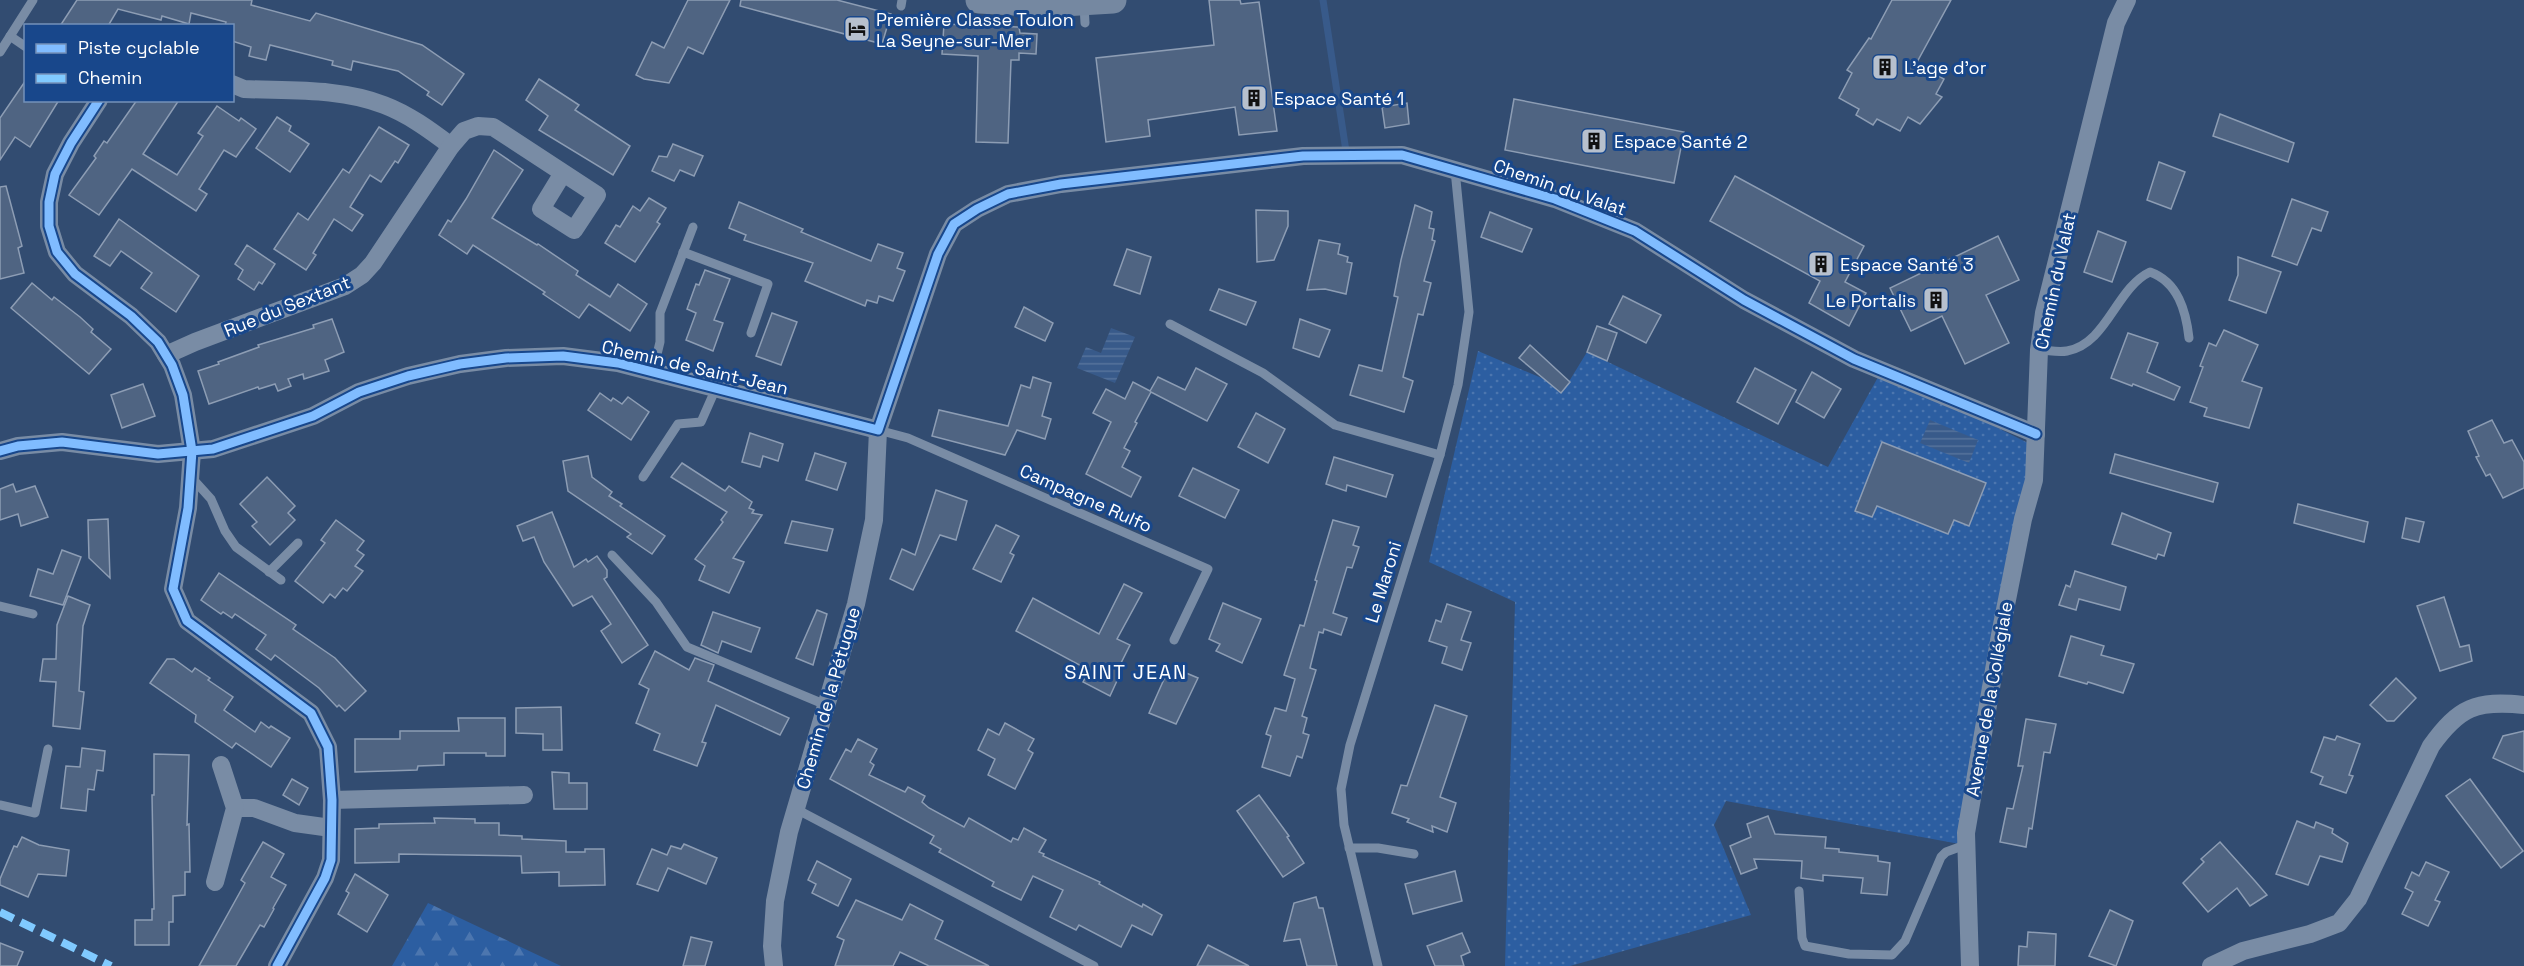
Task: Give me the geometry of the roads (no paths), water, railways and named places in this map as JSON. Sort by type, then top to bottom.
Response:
[{"type":"street","points":[[979,0],[1046,8],[1098,5]]},
{"type":"street","name":"Chemin du Valat","points":[[878,430],[938,254],[954,224],[1008,194],[1061,184],[1303,156],[1402,155],[1555,199],[1635,231],[1744,300],[1854,359],[2037,434],[2039,350],[2044,313],[2116,23],[2127,0]]},
{"type":"street","points":[[234,85],[244,89],[337,94],[382,104],[411,118],[451,146]]},
{"type":"street","points":[[98,102],[71,143],[55,174],[49,202],[49,226],[57,252],[75,274],[131,316],[159,342],[183,395],[192,451],[188,508],[173,589],[187,621],[311,713],[328,747],[332,800],[331,860],[326,879],[277,966]]},
{"type":"street","name":"Rue du Sextant","points":[[166,355],[345,286],[362,275],[373,263],[451,146],[464,131],[478,126],[493,127],[563,173]]},
{"type":"street","name":"Chemin de Saint-Jean","points":[[0,451],[18,446],[62,442],[158,454],[213,449],[313,416],[359,392],[408,376],[460,364],[506,358],[563,356],[618,363],[653,371],[878,430]]},
{"type":"street","name":"Chemin de la Pétugue","points":[[774,966],[772,946],[775,901],[795,809],[856,604],[874,520],[878,430]]},
{"type":"street","name":"Avenue de la Collégiale","points":[[1970,966],[1965,845],[1975,771],[2000,635],[2023,519],[2034,480],[2037,434]]},
{"type":"street","points":[[2211,966],[2243,951],[2310,934],[2338,923],[2358,899],[2431,746],[2446,725],[2468,708],[2483,704],[2524,705]]},
{"type":"street","points":[[214,882],[235,808],[221,765]]},
{"type":"street","points":[[332,800],[524,795]]},
{"type":"street","points":[[235,808],[254,808],[295,824],[331,828]]},
{"type":"lane","points":[[0,52],[33,0]]},
{"type":"lane","points":[[10,36],[24,45]]},
{"type":"lane","name":"Le Maroni","points":[[1378,966],[1344,825],[1341,789],[1350,745],[1440,455],[1458,385],[1468,312],[1455,170]]},
{"type":"lane","points":[[653,371],[660,342],[660,313],[693,227]]},
{"type":"lane","points":[[683,252],[768,284],[751,333]]},
{"type":"lane","points":[[2039,350],[2065,352],[2081,347],[2098,331],[2139,277],[2150,272],[2160,275],[2186,311],[2189,338]]},
{"type":"lane","points":[[1170,324],[1263,373],[1335,425],[1440,455]]},
{"type":"lane","points":[[643,477],[678,424],[700,422],[716,387]]},
{"type":"lane","name":"Campagne Rulfo","points":[[878,430],[908,438],[1208,569],[1174,640]]},
{"type":"lane","points":[[190,476],[211,499],[225,531],[236,547],[281,580]]},
{"type":"lane","points":[[269,572],[298,543]]},
{"type":"lane","points":[[612,555],[656,602],[687,647],[826,705]]},
{"type":"lane","points":[[0,606],[33,614]]},
{"type":"lane","points":[[0,805],[35,813],[48,749]]},
{"type":"lane","points":[[795,809],[1094,966]]},
{"type":"lane","points":[[1799,891],[1802,939],[1805,946],[1849,954],[1892,955],[1905,941],[1935,866],[1946,852],[1965,845]]},
{"type":"lane","points":[[1350,848],[1378,848],[1414,854]]},
{"type":"waterway","points":[[1323,0],[1346,151]]},
{"type":"place","name":"Première Classe Toulon La Seyne-sur-Mer","points":[[857,29]]},
{"type":"place","name":"L'age d'or","points":[[1885,67]]},
{"type":"place","name":"Espace Santé 1","points":[[1254,98]]},
{"type":"place","name":"Espace Santé 2","points":[[1594,141]]},
{"type":"place","name":"Espace Santé 3","points":[[1821,264]]},
{"type":"place","name":"Le Portalis","points":[[1936,300]]},
{"type":"district","name":"SAINT JEAN","points":[[1126,672]]}]
